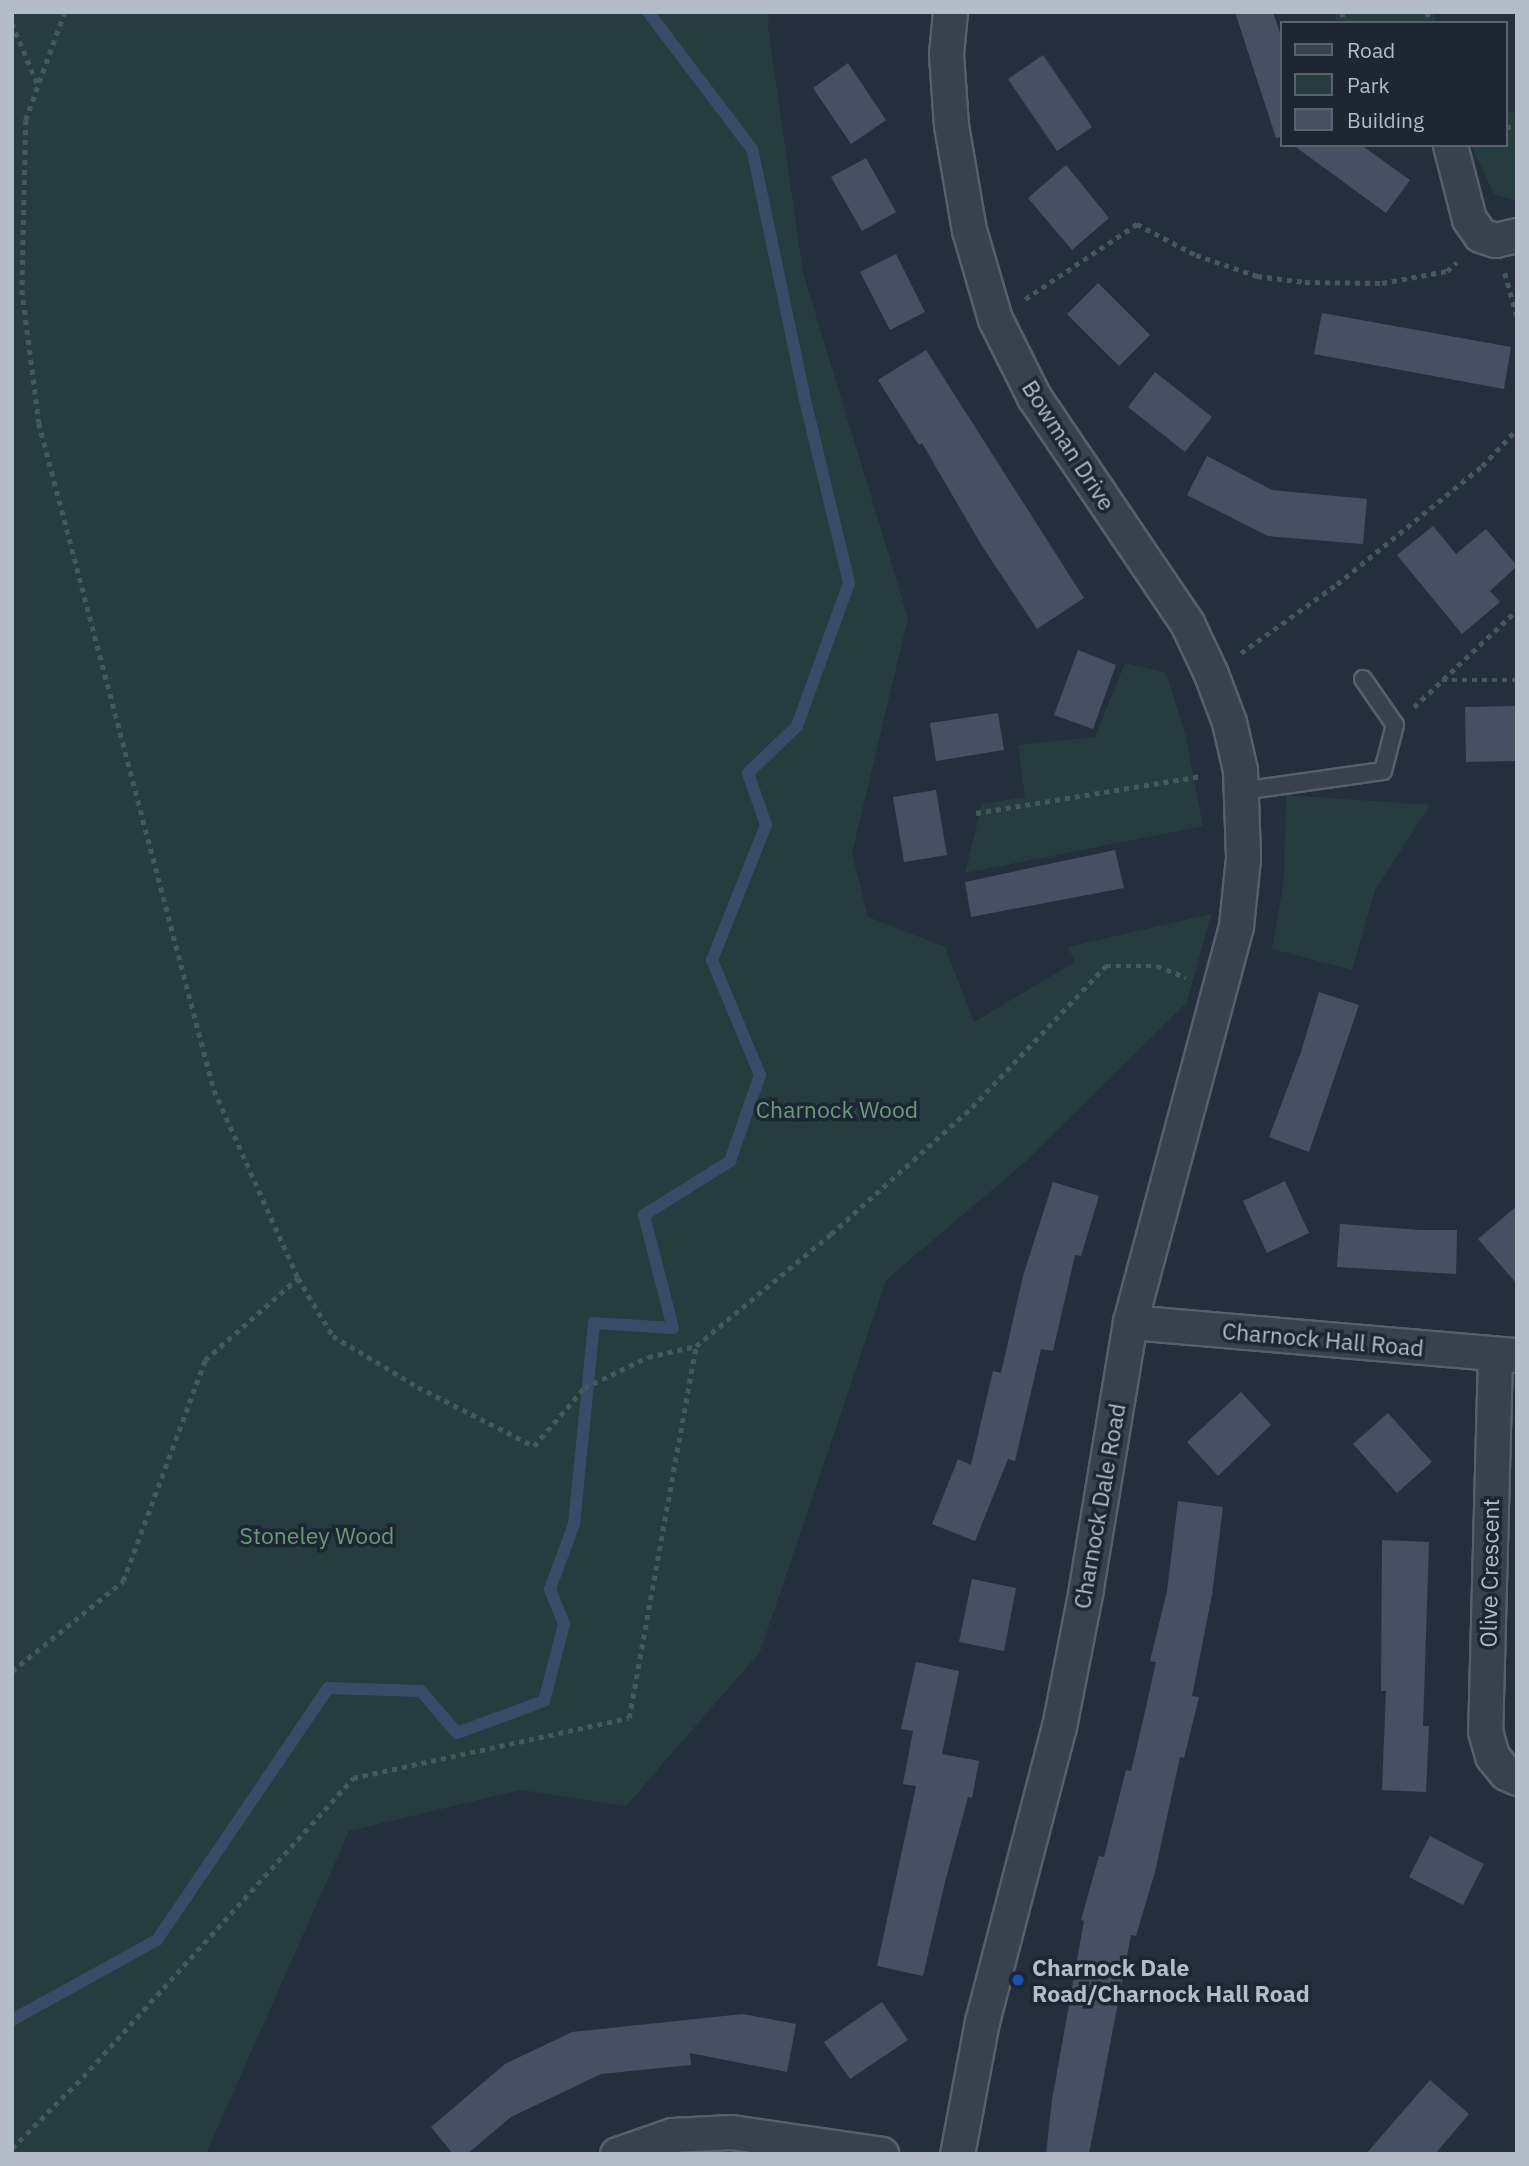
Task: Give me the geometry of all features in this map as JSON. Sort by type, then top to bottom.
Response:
[{"type":"street","name":"Bowman Drive","points":[[950,12],[946,54],[951,125],[969,230],[995,319],[1034,397],[1187,622],[1212,674],[1229,722],[1241,781],[1243,858]]},
{"type":"street","points":[[1451,147],[1469,219],[1480,235],[1495,240],[1517,235]]},
{"type":"street","name":"Charnock Dale Road","points":[[957,2154],[982,2021],[1059,1726],[1086,1589],[1130,1322],[1236,926],[1243,858]]},
{"type":"street","name":"Charnock Hall Road","points":[[1130,1322],[1506,1355]]},
{"type":"street","name":"Olive Crescent","points":[[1506,1355],[1485,1731],[1492,1756],[1506,1773],[1517,1778]]},
{"type":"street","points":[[617,2154],[672,2135],[731,2133],[881,2154]]},
{"type":"lane","points":[[1241,781],[1382,771],[1395,724],[1363,679]]},
{"type":"path","points":[[65,12],[26,120],[22,290],[39,423],[214,1090],[298,1278],[333,1336],[418,1387],[534,1446],[584,1388],[648,1357],[696,1346],[831,1234],[972,1107],[1106,966],[1157,966],[1219,990]]},
{"type":"path","points":[[12,23],[38,85]]},
{"type":"path","points":[[995,319],[1137,224],[1196,255],[1257,276],[1305,282],[1382,283],[1447,271],[1465,256],[1480,235]]},
{"type":"path","points":[[12,289],[22,290]]},
{"type":"path","points":[[1212,674],[1337,584],[1482,466],[1517,429]]},
{"type":"path","points":[[1395,724],[1517,610]]},
{"type":"path","points":[[1442,680],[1517,680]]},
{"type":"path","points":[[976,813],[1241,781]]},
{"type":"path","points":[[12,1671],[123,1581],[205,1360],[298,1278]]},
{"type":"path","points":[[12,2148],[83,2077],[353,1778],[629,1718],[696,1346]]},
{"type":"green space","points":[[12,12],[769,12],[768,27],[803,273],[908,618],[852,853],[868,917],[945,947],[974,1022],[1075,962],[1068,947],[1211,914],[1187,1002],[1024,1163],[886,1280],[760,1652],[626,1806],[521,1790],[349,1831],[206,2154],[12,2154]]},
{"type":"green space","points":[[1334,12],[1433,12],[1436,21],[1336,21]]},
{"type":"green space","points":[[1508,111],[1517,114],[1517,201],[1494,194],[1472,147],[1508,147]]},
{"type":"green space","points":[[1125,663],[1166,673],[1185,733],[1203,826],[965,873],[982,804],[1025,797],[1018,745],[1095,737]]},
{"type":"green space","points":[[1286,795],[1430,805],[1375,890],[1352,970],[1272,949],[1284,879]]},
{"type":"building","points":[[1235,12],[1273,12],[1280,33],[1280,137],[1276,138]]},
{"type":"building","points":[[1043,55],[1092,127],[1057,151],[1008,79]]},
{"type":"building","points":[[848,63],[886,120],[851,144],[813,88]]},
{"type":"building","points":[[1296,147],[1364,147],[1410,180],[1386,213]]},
{"type":"building","points":[[866,158],[896,212],[862,231],[831,177]]},
{"type":"building","points":[[1066,165],[1109,218],[1072,250],[1028,198]]},
{"type":"building","points":[[896,254],[925,312],[890,330],[860,272]]},
{"type":"building","points":[[1098,283],[1150,335],[1119,366],[1067,314]]},
{"type":"building","points":[[1322,313],[1511,347],[1504,389],[1314,354]]},
{"type":"building","points":[[926,350],[1084,598],[1037,629],[982,546],[922,443],[919,445],[878,380]]},
{"type":"building","points":[[1155,372],[1212,417],[1185,452],[1128,407]]},
{"type":"building","points":[[1207,456],[1272,490],[1367,499],[1363,544],[1268,536],[1187,495]]},
{"type":"building","points":[[1433,526],[1456,554],[1486,529],[1517,566],[1490,591],[1500,602],[1462,634],[1397,555]]},
{"type":"building","points":[[1078,650],[1116,665],[1093,729],[1054,715]]},
{"type":"building","points":[[1517,706],[1517,761],[1466,762],[1465,707]]},
{"type":"building","points":[[998,713],[1004,750],[936,761],[930,723]]},
{"type":"building","points":[[936,790],[947,855],[904,862],[893,797]]},
{"type":"building","points":[[1115,850],[1124,888],[971,917],[965,882]]},
{"type":"building","points":[[1319,992],[1359,1005],[1309,1152],[1269,1137],[1301,1052]]},
{"type":"building","points":[[1285,1181],[1309,1233],[1267,1253],[1243,1201]]},
{"type":"building","points":[[1053,1182],[1099,1196],[1081,1256],[1075,1255],[1053,1351],[1041,1349],[1015,1461],[1008,1459],[975,1541],[932,1524],[958,1459],[971,1465],[993,1371],[1001,1373],[1023,1276]]},
{"type":"building","points":[[1517,1206],[1517,1284],[1478,1239]]},
{"type":"building","points":[[1340,1224],[1457,1230],[1456,1274],[1337,1267]]},
{"type":"building","points":[[1241,1392],[1271,1425],[1218,1476],[1187,1442]]},
{"type":"building","points":[[1388,1413],[1432,1462],[1397,1493],[1353,1444]]},
{"type":"building","points":[[1178,1501],[1223,1507],[1212,1595],[1192,1696],[1199,1697],[1184,1758],[1180,1757],[1155,1872],[1136,1936],[1131,1935],[1089,2154],[1046,2154],[1052,2100],[1084,1921],[1081,1920],[1099,1856],[1104,1857],[1126,1770],[1131,1771],[1144,1716],[1156,1662],[1150,1661],[1167,1591]]},
{"type":"building","points":[[1382,1540],[1429,1542],[1423,1726],[1429,1726],[1426,1792],[1382,1790],[1386,1691],[1381,1691]]},
{"type":"building","points":[[972,1579],[1016,1588],[1004,1651],[959,1642]]},
{"type":"building","points":[[916,1662],[959,1671],[942,1754],[979,1761],[972,1798],[968,1797],[923,1976],[877,1966],[916,1786],[903,1784],[913,1731],[901,1729]]},
{"type":"building","points":[[1430,1836],[1484,1864],[1463,1905],[1409,1877]]},
{"type":"building","points":[[882,2002],[908,2040],[850,2079],[824,2042]]},
{"type":"building","points":[[743,2014],[796,2024],[787,2072],[690,2053],[691,2065],[601,2074],[511,2117],[467,2154],[453,2154],[431,2127],[505,2064],[572,2032]]},
{"type":"building","points":[[1430,2080],[1469,2114],[1435,2154],[1366,2154]]},
{"type":"waterway","points":[[12,2020],[157,1940],[328,1688],[421,1691],[457,1733],[544,1701],[564,1624],[550,1589],[574,1524],[594,1323],[673,1328],[644,1215],[730,1161],[760,1075],[712,960],[766,825],[748,773],[797,726],[849,583],[804,395],[752,149],[648,12]]},
{"type":"place","name":"Charnock Dale Road/Charnock Hall Road","points":[[1018,1980]]},
{"type":"park label","name":"Charnock Wood","points":[[837,1109]]},
{"type":"park label","name":"Stoneley Wood","points":[[317,1535]]}]
